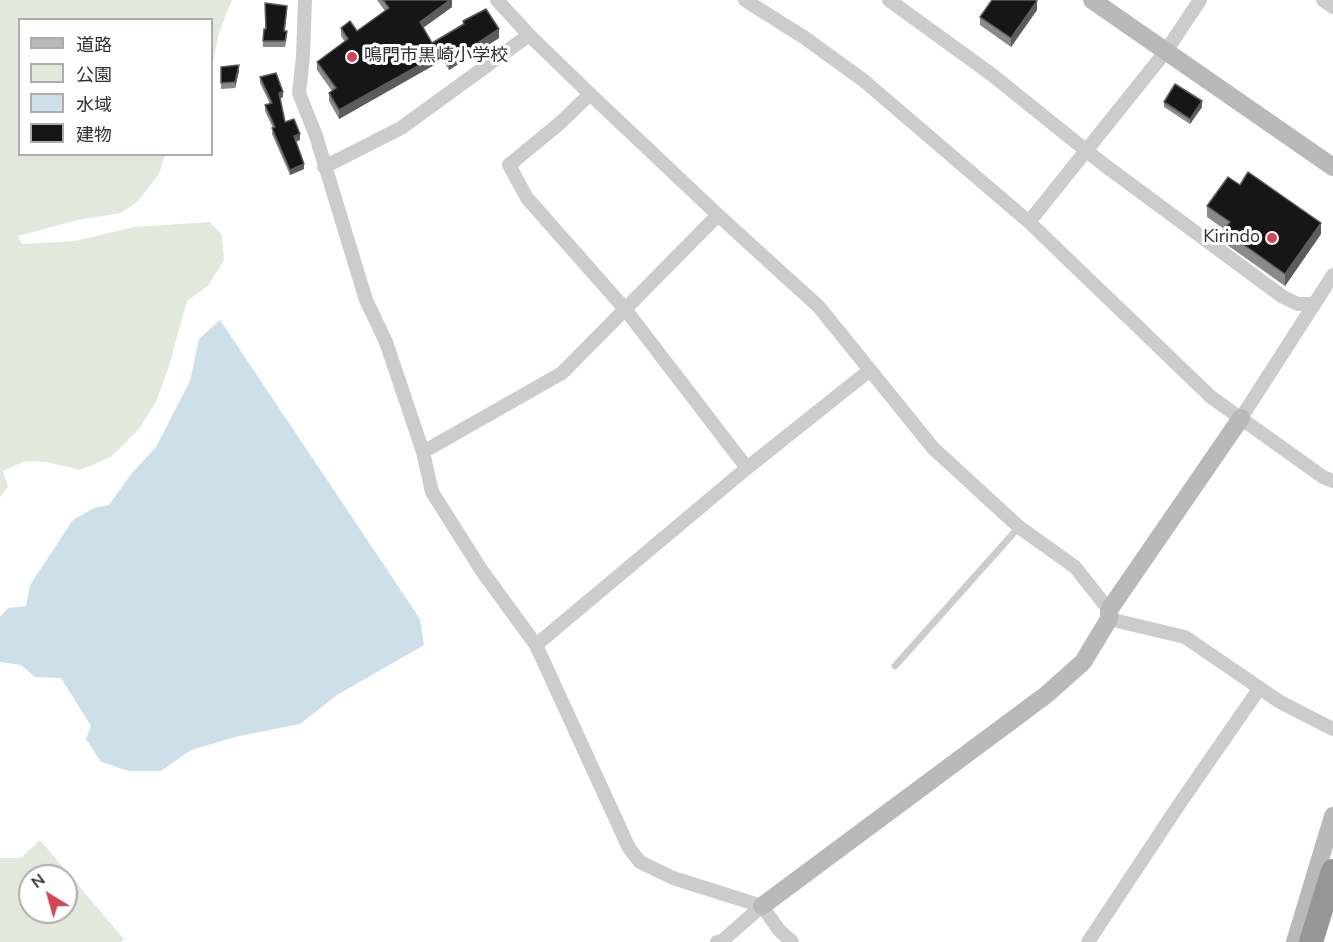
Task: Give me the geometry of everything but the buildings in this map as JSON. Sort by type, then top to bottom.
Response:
[{"type":"highway","points":[[1311,942],[1333,871]]},
{"type":"street","points":[[305,0],[299,93],[316,136],[366,300],[386,342],[423,452],[432,492],[482,571],[536,645],[629,848],[640,862],[673,878],[762,906],[779,930],[792,942]]},
{"type":"street","points":[[497,0],[529,35],[590,94],[819,307],[933,448],[1018,527],[1075,567],[1109,614],[1185,637],[1280,702],[1333,729]]},
{"type":"street","points":[[745,0],[778,20],[856,75],[1029,222],[1211,397],[1323,477],[1333,481]]},
{"type":"street","points":[[889,0],[991,74],[1103,164],[1282,297],[1298,304],[1313,304]]},
{"type":"street","points":[[1092,0],[1333,167]]},
{"type":"street","points":[[1029,222],[1166,51],[1200,0]]},
{"type":"street","points":[[1323,0],[1333,7]]},
{"type":"street","points":[[324,167],[400,128],[529,35]]},
{"type":"street","points":[[590,94],[560,123],[509,165],[527,198],[625,309],[747,468]]},
{"type":"street","points":[[423,452],[562,373],[718,215]]},
{"type":"street","points":[[720,942],[762,906],[1046,695],[1083,662],[1109,614],[1241,418],[1333,275]]},
{"type":"street","points":[[536,645],[747,468],[870,370]]},
{"type":"street","points":[[1088,942],[1259,688]]},
{"type":"street","points":[[1295,942],[1333,816]]},
{"type":"lane","points":[[895,666],[1018,527]]},
{"type":"green space","points":[[0,0],[232,0],[219,33],[213,61],[213,18],[18,18],[18,156],[165,156],[159,174],[138,201],[121,213],[78,220],[18,236],[22,244],[75,241],[134,227],[210,222],[222,235],[224,260],[208,286],[187,301],[169,366],[156,402],[138,430],[111,457],[80,470],[47,462],[25,461],[3,471],[8,487],[0,497]]},
{"type":"green space","points":[[40,840],[60,864],[18,864],[18,924],[78,924],[78,885],[124,939],[121,942],[0,942],[0,858],[21,858]]},
{"type":"water","points":[[220,320],[420,619],[424,645],[337,695],[300,724],[239,736],[191,750],[161,771],[129,771],[101,762],[86,739],[91,726],[61,678],[35,677],[21,665],[0,662],[0,617],[8,608],[26,606],[30,585],[73,520],[94,508],[109,505],[132,473],[156,447],[190,381],[199,339]]},
{"type":"place","name":"鳴門市黒崎小学校","points":[[352,57]]},
{"type":"place","name":"Kirindo","points":[[1272,238]]}]
